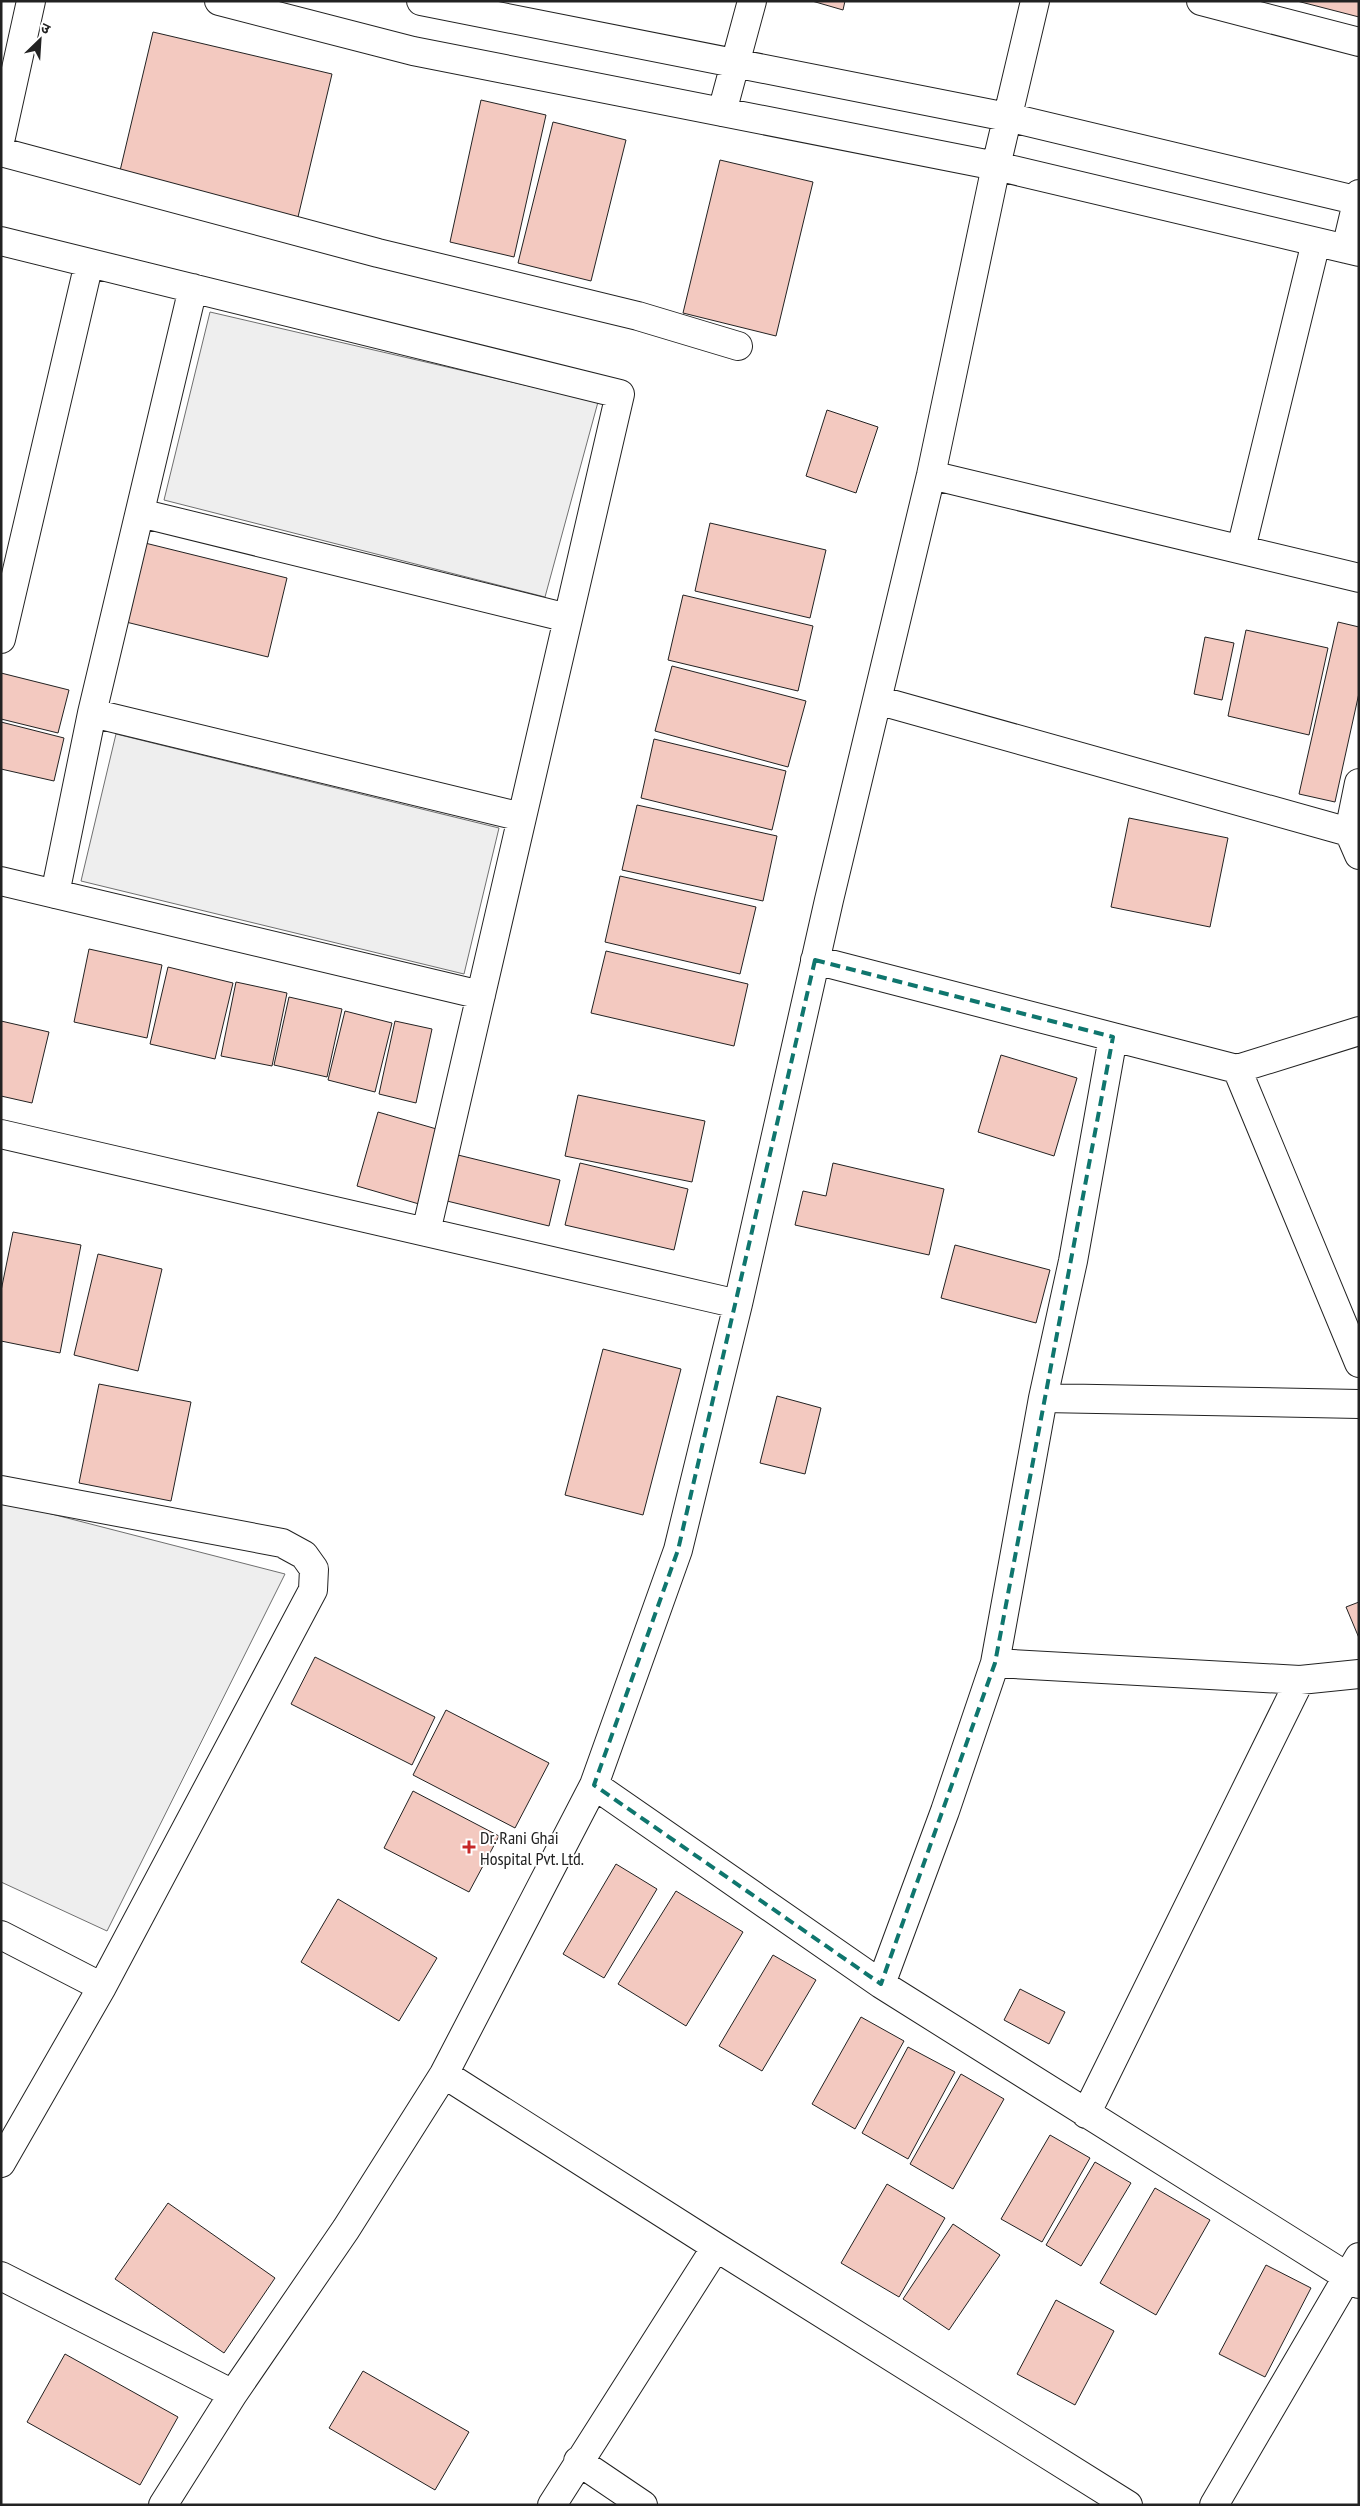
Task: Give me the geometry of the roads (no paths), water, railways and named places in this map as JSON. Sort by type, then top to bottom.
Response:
[{"type":"street","points":[[1,137],[32,1]]},
{"type":"street","points":[[220,1],[413,50],[996,166],[1352,250],[1358,199],[1007,117],[735,65],[420,1]]},
{"type":"street","points":[[722,112],[752,1]]},
{"type":"street","points":[[163,2505],[233,2394],[346,2229],[444,2074],[594,1785],[678,1550],[738,1304],[815,960],[931,475],[996,166],[1035,1]]},
{"type":"street","points":[[1201,1],[1359,42]]},
{"type":"street","points":[[1,152],[378,253],[638,316],[738,346]]},
{"type":"street","points":[[1,241],[620,394],[426,1232]]},
{"type":"street","points":[[1241,549],[1316,242]]},
{"type":"street","points":[[1,639],[89,263]]},
{"type":"street","points":[[55,894],[92,713],[193,288]]},
{"type":"street","points":[[931,475],[1359,578]]},
{"type":"street","points":[[140,513],[568,618]]},
{"type":"street","points":[[877,700],[1354,844],[1359,783]]},
{"type":"street","points":[[92,713],[522,817]]},
{"type":"street","points":[[1,881],[481,995]]},
{"type":"street","points":[[815,960],[1237,1069],[1359,1031]]},
{"type":"street","points":[[881,1984],[946,1812],[995,1663],[1042,1398],[1073,1261],[1113,1037]]},
{"type":"street","points":[[1237,1069],[1359,1363]]},
{"type":"street","points":[[1,1134],[738,1304]]},
{"type":"street","points":[[1042,1398],[1359,1404]]},
{"type":"street","points":[[1,1490],[282,1543],[304,1555],[314,1569],[313,1590],[102,1987],[1,2163]]},
{"type":"street","points":[[995,1663],[1300,1680],[1359,1674]]},
{"type":"street","points":[[1086,2114],[1300,1680]]},
{"type":"street","points":[[594,1785],[881,1984],[1086,2114],[1355,2273],[1214,2505]]},
{"type":"street","points":[[1,1935],[102,1987]]},
{"type":"street","points":[[444,2074],[1128,2505]]},
{"type":"street","points":[[552,2505],[578,2461],[716,2247]]},
{"type":"street","points":[[1,2276],[233,2394]]},
{"type":"street","points":[[578,2461],[643,2505]]},
{"type":"place","name":"Dr. Rani Ghai Hospital Pvt. Ltd.","points":[[469,1847]]}]
